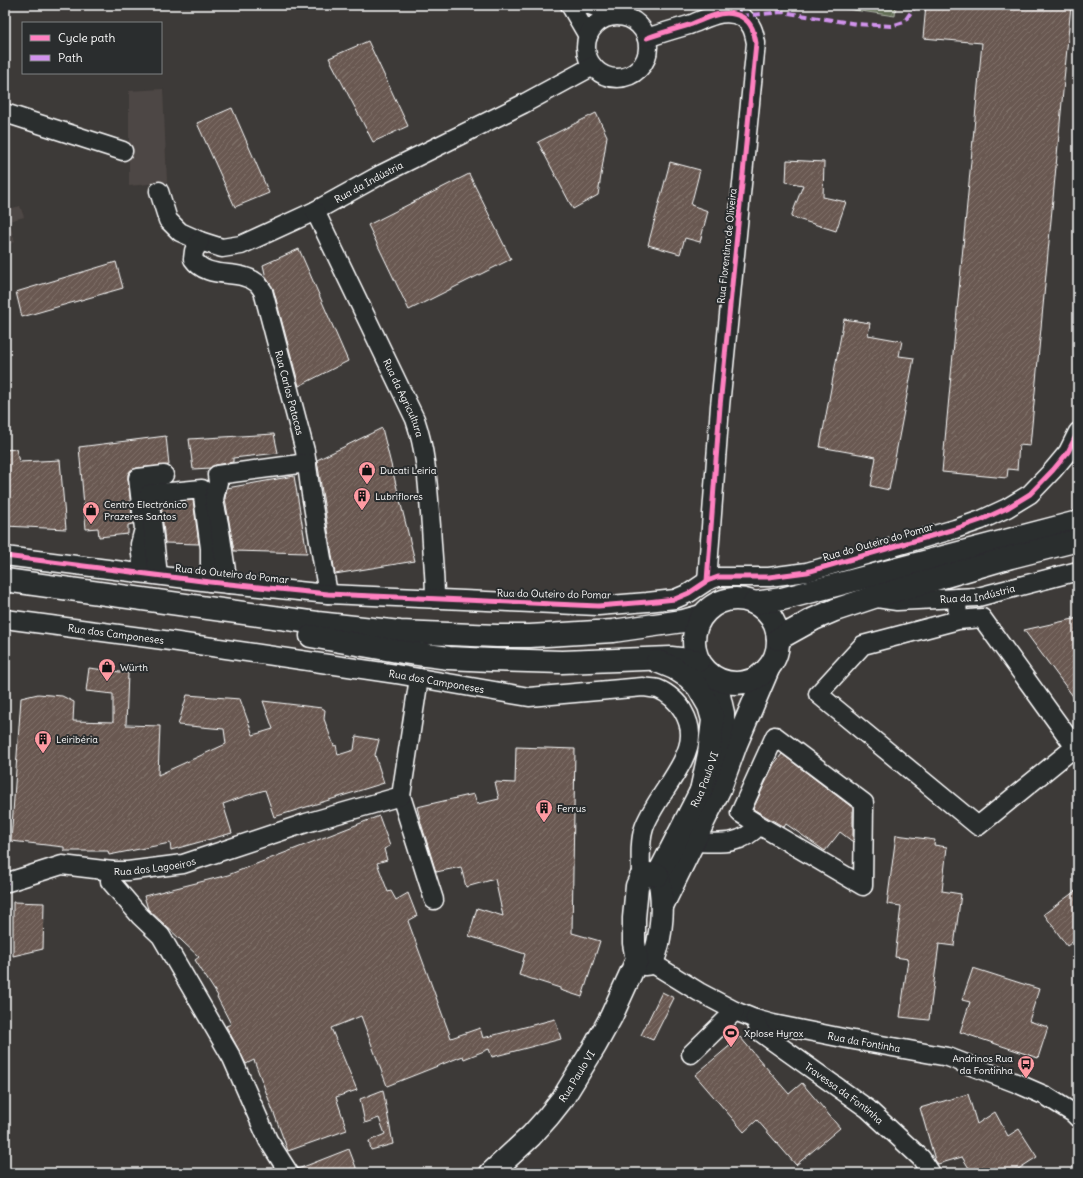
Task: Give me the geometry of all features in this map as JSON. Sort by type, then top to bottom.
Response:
[{"type":"main road","points":[[1018,537],[1045,525],[1078,514]]},
{"type":"main road","points":[[754,603],[782,599],[1078,522]]},
{"type":"main road","points":[[778,639],[814,619],[835,610],[874,597],[1011,557],[1078,540]]},
{"type":"main road","points":[[5,580],[317,623],[400,632],[530,636],[613,631],[683,621],[701,616]]},
{"type":"main road","points":[[5,592],[319,637],[403,652],[449,658],[562,662],[671,658],[698,661]]},
{"type":"main road","points":[[662,907],[720,788],[736,744],[768,669],[778,650],[776,628],[771,618],[764,609],[754,603],[743,599],[731,599],[720,602],[709,608],[701,616],[695,627],[693,638],[694,650],[698,661],[708,674],[729,683],[743,683],[757,678],[768,669]]},
{"type":"main road","points":[[649,658],[674,668],[688,677],[698,687],[709,706],[713,720],[701,791]]},
{"type":"main road","name":"Rua Paulo VI","points":[[644,962],[634,943],[634,918],[638,886],[650,876],[701,791],[723,725],[723,713],[715,678]]},
{"type":"main road","name":"Rua Paulo VI","points":[[491,1173],[548,1118],[563,1098],[595,1046],[610,1016],[644,962],[656,954],[662,907],[660,883],[650,876]]},
{"type":"street","points":[[570,5],[588,36]]},
{"type":"street","points":[[589,5],[625,17],[635,21],[642,28],[647,38],[647,56],[643,65],[632,74],[618,78],[608,76],[593,66],[588,56],[586,46],[588,36],[596,25],[607,17],[625,17]]},
{"type":"street","name":"Rua Florentino de Oliveira","points":[[647,38],[691,24],[713,15],[732,13],[749,22],[754,32],[756,43],[720,406],[707,581]]},
{"type":"street","name":"Rua da Indústria","points":[[159,191],[168,220],[180,232],[200,241],[222,248],[241,245],[315,211],[382,174],[523,104],[593,66]]},
{"type":"street","points":[[5,114],[123,151]]},
{"type":"street","name":"Rua da Agricultura","points":[[315,211],[415,419],[420,434],[428,478],[435,599]]},
{"type":"street","name":"Rua Carlos Patacas","points":[[200,241],[194,251],[193,259],[197,266],[223,274],[246,277],[258,283],[263,291],[305,451],[328,594]]},
{"type":"street","name":"Rua do Outeiro do Pomar","points":[[5,556],[210,582],[328,594],[598,606],[675,599],[689,593],[707,581],[718,577],[769,577],[807,572],[981,520],[1007,508],[1030,494],[1068,452],[1078,432]]},
{"type":"street","points":[[228,584],[219,524],[214,505],[218,475],[307,463]]},
{"type":"street","points":[[150,574],[140,544],[144,529],[138,478],[164,475]]},
{"type":"street","points":[[150,574],[149,494],[202,489],[210,548],[210,582]]},
{"type":"street","name":"Rua da Indústria","points":[[874,597],[897,601],[978,597],[1078,571]]},
{"type":"street","points":[[957,598],[958,620]]},
{"type":"street","points":[[982,618],[1075,747],[978,826],[818,694],[863,645],[958,620],[982,618]]},
{"type":"street","name":"Rua dos Camponeses","points":[[5,619],[171,641],[419,678],[529,697],[643,687],[658,689],[668,694],[680,705],[688,720],[690,734],[689,747],[650,814],[641,836],[650,876]]},
{"type":"street","points":[[419,678],[401,796],[434,900]]},
{"type":"street","points":[[776,736],[864,803],[863,886],[792,844],[759,825],[740,813],[776,736]]},
{"type":"street","name":"Rua dos Lagoeiros","points":[[289,1173],[268,1140],[232,1058],[161,936],[140,916],[110,881],[112,871],[128,871],[184,864],[306,823],[401,796]]},
{"type":"street","points":[[694,842],[730,842],[753,833],[759,825]]},
{"type":"street","points":[[8,882],[62,865],[112,871]]},
{"type":"street","name":"Rua da Fontinha","points":[[644,962],[736,1012],[755,1019],[833,1036],[948,1057],[1016,1083],[1046,1096],[1076,1112]]},
{"type":"street","points":[[691,1054],[736,1012]]},
{"type":"street","name":"Travessa da Fontinha","points":[[755,1019],[760,1032],[868,1109],[891,1129],[921,1158],[931,1173]]},
{"type":"shaded area","points":[[163,89],[167,182],[129,186],[129,91]]},
{"type":"shaded area","points":[[20,206],[24,217],[9,221],[15,242],[5,246],[5,210]]},
{"type":"green space","points":[[819,5],[896,5],[895,16]]},
{"type":"building","points":[[926,5],[1071,5],[1030,446],[1019,445],[1017,470],[1008,469],[1007,478],[942,472],[982,43],[923,38]]},
{"type":"building","points":[[368,41],[408,126],[373,142],[329,58]]},
{"type":"building","points":[[232,108],[269,193],[235,207],[197,123]]},
{"type":"building","points":[[596,113],[607,136],[598,195],[573,209],[538,142]]},
{"type":"building","points":[[787,160],[824,162],[823,197],[846,202],[836,231],[791,217],[803,185],[786,182]]},
{"type":"building","points":[[670,162],[700,170],[691,205],[708,211],[700,242],[685,238],[680,254],[648,245]]},
{"type":"building","points":[[469,174],[511,259],[409,310],[368,225]]},
{"type":"building","points":[[299,249],[348,361],[299,386],[273,288],[266,278],[263,265]]},
{"type":"building","points":[[116,262],[123,288],[22,317],[16,292]]},
{"type":"building","points":[[844,319],[870,323],[868,335],[902,341],[899,356],[914,358],[889,490],[871,486],[876,457],[820,447]]},
{"type":"building","name":"Lubriflores","points":[[382,428],[415,561],[335,574],[317,460]]},
{"type":"building","points":[[274,434],[278,453],[233,458],[233,462],[216,465],[210,468],[193,469],[189,439]]},
{"type":"building","points":[[166,436],[169,465],[137,468],[131,470],[128,474],[133,524],[128,525],[128,534],[99,537],[98,528],[86,529],[79,447]]},
{"type":"building","points":[[16,449],[19,462],[60,460],[66,529],[5,526],[5,450]]},
{"type":"building","points":[[294,476],[307,553],[234,551],[225,498],[227,488]]},
{"type":"building","points":[[193,500],[199,544],[165,543],[161,503]]},
{"type":"building","points":[[1078,618],[1078,703],[1024,630]]},
{"type":"building","points":[[89,668],[128,673],[126,725],[160,726],[158,775],[226,744],[224,729],[178,725],[187,695],[240,699],[253,735],[273,729],[263,701],[322,708],[325,710],[324,719],[334,746],[336,745],[338,755],[354,750],[356,736],[379,740],[375,755],[384,783],[274,817],[265,790],[245,796],[223,804],[232,833],[171,850],[170,843],[109,855],[108,851],[64,851],[64,847],[11,841],[21,698],[38,694],[62,696],[74,702],[73,721],[113,722],[113,694],[86,691]]},
{"type":"building","points":[[516,747],[575,749],[572,933],[600,941],[582,997],[560,990],[560,988],[519,975],[525,954],[469,936],[477,908],[503,916],[495,879],[466,887],[461,867],[436,872],[421,823],[417,807],[474,794],[477,804],[499,799],[495,782],[515,783]]},
{"type":"building","points":[[782,754],[853,808],[853,842],[840,832],[825,851],[786,824],[784,827],[753,809],[774,764]]},
{"type":"building","points":[[379,816],[390,846],[384,849],[387,860],[377,863],[388,892],[391,891],[396,900],[408,893],[417,916],[408,921],[451,1038],[480,1028],[483,1038],[555,1019],[561,1039],[492,1057],[489,1049],[464,1059],[463,1056],[387,1086],[361,1016],[331,1028],[357,1090],[336,1097],[347,1130],[288,1151],[254,1060],[246,1064],[226,1026],[231,1024],[217,997],[218,996],[195,960],[199,957],[148,909],[144,896],[228,875]]},
{"type":"building","points":[[896,835],[935,840],[934,845],[947,847],[942,891],[961,894],[954,946],[939,944],[929,1020],[900,1017],[908,959],[895,957],[901,906],[887,904]]},
{"type":"building","points":[[1078,889],[1078,938],[1067,946],[1044,914]]},
{"type":"building","points":[[13,902],[44,903],[43,949],[13,956]]},
{"type":"building","points":[[973,968],[1039,989],[1029,1021],[1048,1027],[1038,1058],[960,1032],[970,1002],[962,1000]]},
{"type":"building","points":[[662,992],[674,998],[653,1040],[641,1035]]},
{"type":"building","points":[[740,1037],[789,1094],[802,1083],[840,1128],[796,1165],[757,1120],[744,1132],[695,1075]]},
{"type":"building","points":[[383,1090],[393,1144],[371,1150],[369,1141],[385,1134],[379,1118],[365,1123],[360,1099]]},
{"type":"building","points":[[968,1094],[977,1124],[995,1112],[1008,1136],[1019,1129],[1037,1157],[1012,1173],[972,1173],[962,1157],[938,1164],[935,1160],[920,1108]]},
{"type":"building","points":[[349,1149],[357,1170],[349,1173],[299,1173],[298,1169]]},
{"type":"marked path","points":[[736,5],[741,16],[782,12],[857,24],[891,26],[904,22],[915,5]]},
{"type":"cycle path","points":[[647,38],[689,25],[708,17],[729,13],[742,17],[748,22],[756,43],[720,406],[707,581]]},
{"type":"cycle path","points":[[5,556],[210,582],[328,594],[598,606],[675,599],[689,593],[707,581],[718,577],[769,577],[807,572],[981,520],[1007,508],[1030,494],[1068,452],[1078,432]]},
{"type":"place","name":"Ducati Leiria","points":[[367,485]]},
{"type":"place","name":"Lubriflores","points":[[362,511]]},
{"type":"place","name":"Centro Electrónico Prazeres Santos","points":[[91,525]]},
{"type":"place","name":"Würth","points":[[107,682]]},
{"type":"place","name":"Leiribéria","points":[[43,754]]},
{"type":"place","name":"Ferrus","points":[[544,823]]},
{"type":"place","name":"Xplose Hyrox","points":[[731,1048]]},
{"type":"place","name":"Andrinos Rua da Fontinha","points":[[1026,1079]]}]
